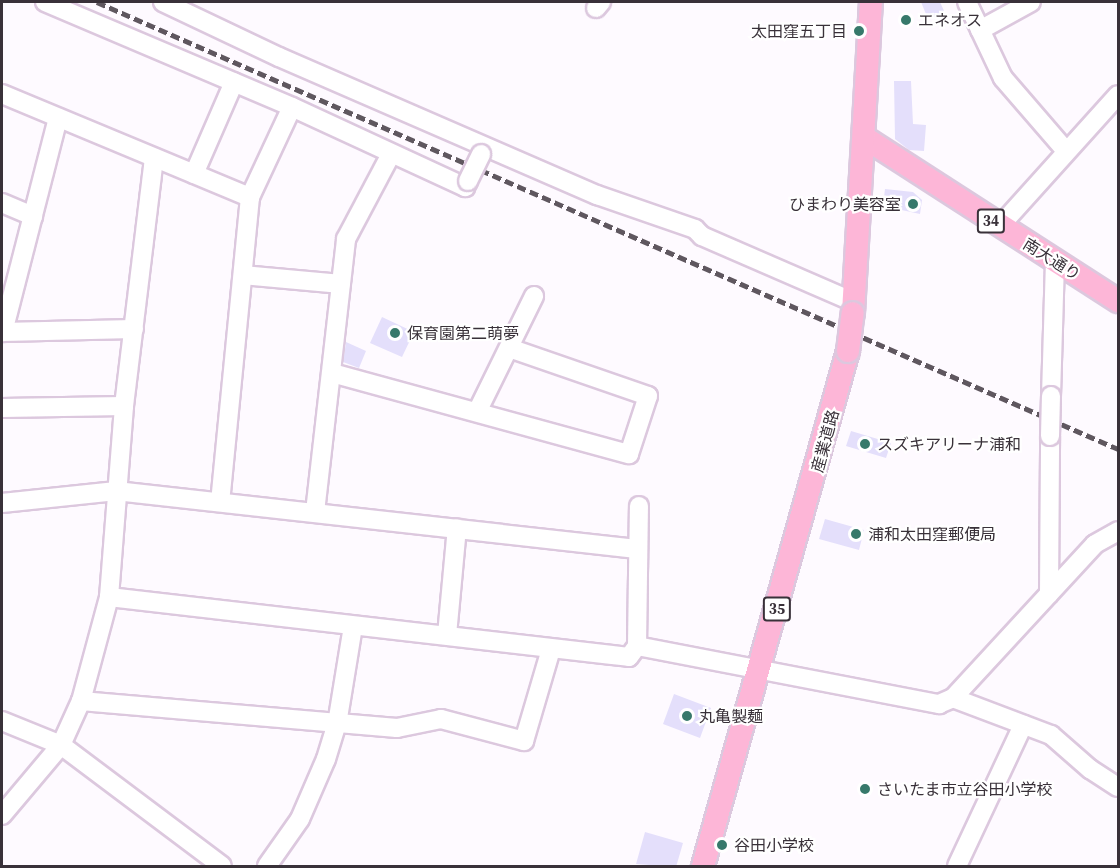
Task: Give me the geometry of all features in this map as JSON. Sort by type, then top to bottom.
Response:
[{"type":"main road","name":"産業道路","points":[[703,867],[848,351],[865,138],[868,2]]},
{"type":"main road","name":"南大通り","points":[[865,138],[1119,301]]},
{"type":"street","points":[[45,2],[292,106],[465,187],[483,150]]},
{"type":"street","points":[[163,2],[182,5],[279,57],[483,150],[597,195],[695,229],[702,236],[853,308]]},
{"type":"street","points":[[967,2],[1003,78],[1066,151]]},
{"type":"street","points":[[980,30],[1031,2]]},
{"type":"street","points":[[194,174],[234,82]]},
{"type":"street","points":[[2,94],[250,197]]},
{"type":"street","points":[[1000,226],[1119,95]]},
{"type":"street","points":[[220,502],[250,197],[292,106]]},
{"type":"street","points":[[58,118],[2,332],[134,329]]},
{"type":"street","points":[[315,512],[346,239],[391,154]]},
{"type":"street","points":[[2,815],[61,745],[81,701],[109,597],[124,406],[154,158]]},
{"type":"street","points":[[2,203],[33,216]]},
{"type":"street","points":[[1050,594],[1050,436],[1055,262]]},
{"type":"street","points":[[243,275],[341,284]]},
{"type":"street","points":[[478,410],[534,296]]},
{"type":"street","points":[[332,373],[478,410],[629,454],[648,396],[509,348]]},
{"type":"street","points":[[2,408],[124,406]]},
{"type":"street","points":[[2,503],[116,491],[637,549]]},
{"type":"street","points":[[633,652],[639,506]]},
{"type":"street","points":[[447,635],[457,528]]},
{"type":"street","points":[[109,597],[551,649],[633,652],[759,671],[939,704],[953,698],[1095,544],[1119,531]]},
{"type":"street","points":[[267,867],[300,819],[337,724],[353,626]]},
{"type":"street","points":[[81,701],[397,728],[441,719],[524,741],[551,649]]},
{"type":"street","points":[[953,698],[1051,735],[1119,787]]},
{"type":"street","points":[[2,721],[61,745],[222,867]]},
{"type":"street","points":[[957,867],[1023,725]]},
{"type":"building","points":[[921,2],[940,2],[945,13],[928,19]]},
{"type":"building","points":[[894,81],[911,81],[913,124],[926,125],[924,151],[909,150],[895,139]]},
{"type":"building","points":[[885,189],[913,192],[922,200],[920,214],[883,206]]},
{"type":"building","points":[[382,317],[414,332],[402,357],[370,343]]},
{"type":"building","points":[[346,342],[366,351],[359,368],[343,362]]},
{"type":"building","points":[[851,431],[891,443],[886,458],[846,446]]},
{"type":"building","points":[[825,519],[864,530],[859,550],[819,539]]},
{"type":"building","name":"丸亀製麺","points":[[674,694],[711,708],[700,738],[663,724]]},
{"type":"building","points":[[645,832],[683,843],[676,867],[636,864]]},
{"type":"railway","points":[[97,2],[1118,449]]},
{"type":"place","name":"エネオス","points":[[906,20]]},
{"type":"place","name":"太田窪五丁目","points":[[859,31]]},
{"type":"place","name":"ひまわり美容室","points":[[913,204]]},
{"type":"place","name":"保育園第二萌夢","points":[[395,333]]},
{"type":"place","name":"スズキアリーナ浦和","points":[[865,444]]},
{"type":"place","name":"浦和太田窪郵便局","points":[[856,534]]},
{"type":"place","name":"丸亀製麺","points":[[687,716]]},
{"type":"place","name":"さいたま市立谷田小学校","points":[[865,789]]},
{"type":"place","name":"谷田小学校","points":[[722,845]]}]
